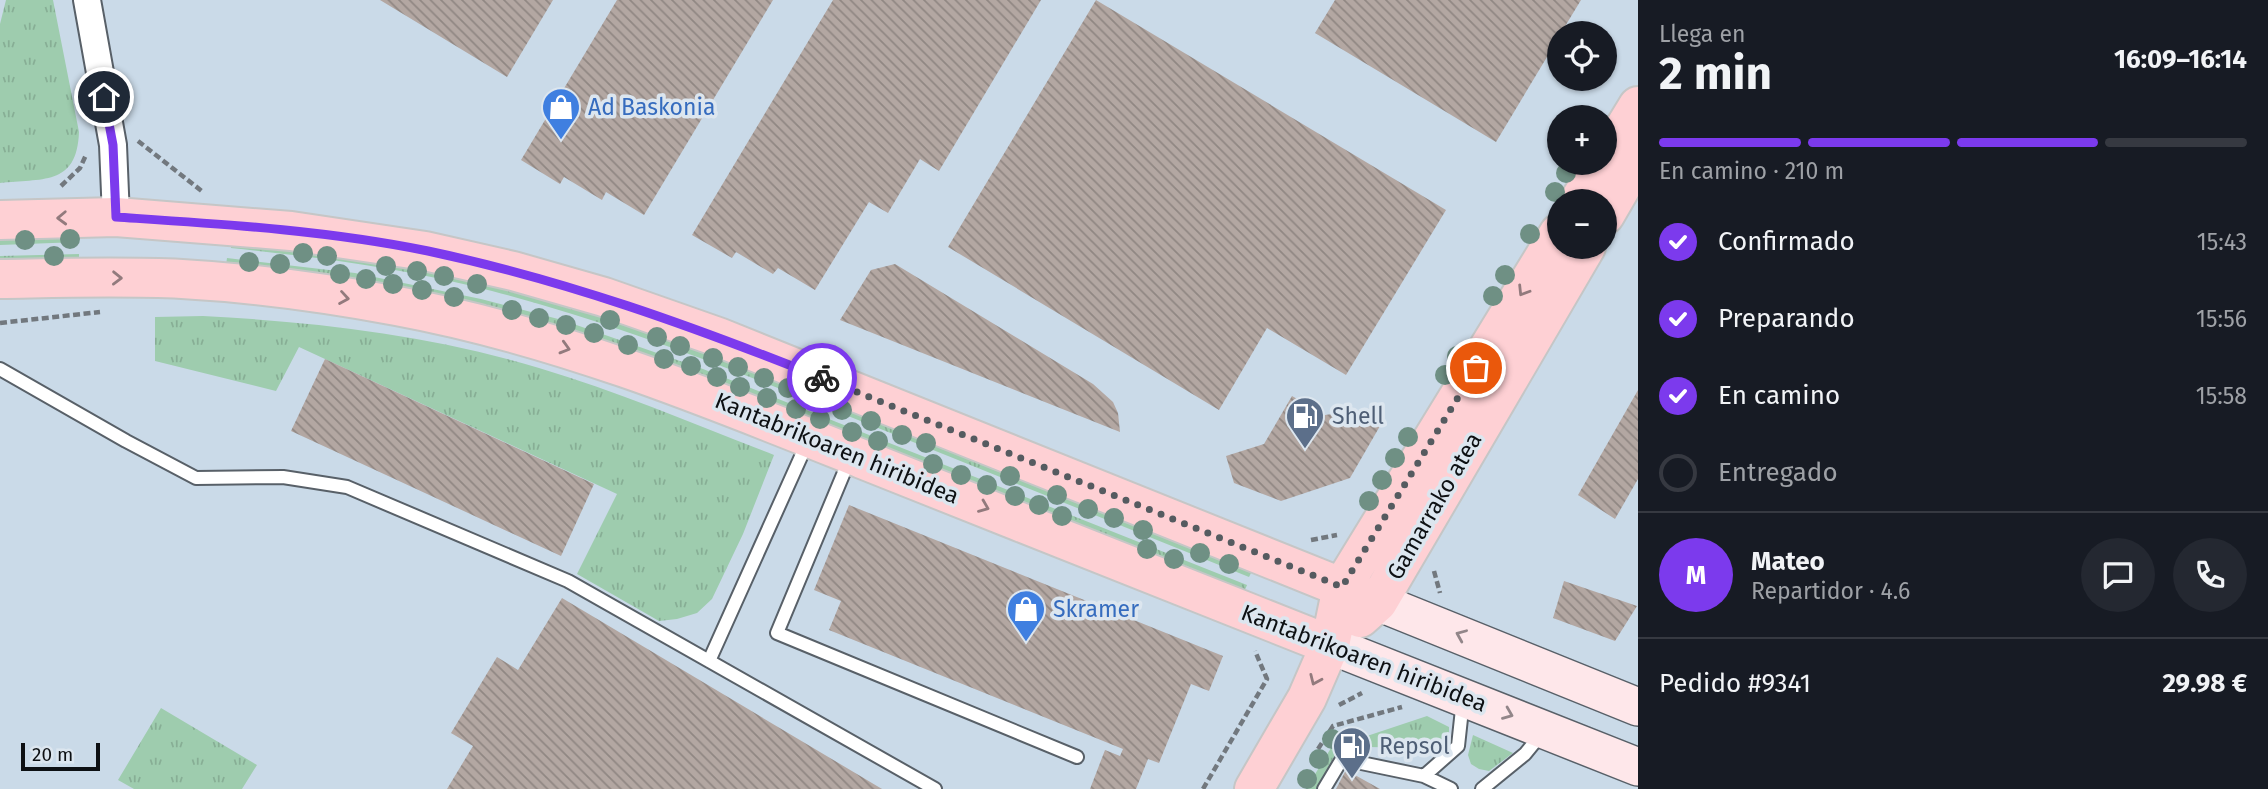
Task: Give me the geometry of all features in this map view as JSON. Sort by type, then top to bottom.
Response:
[{"type":"main road","points":[[1617,140],[1638,106]]},
{"type":"main road","points":[[1617,194],[1638,158]]},
{"type":"main road","points":[[0,220],[116,217],[291,231],[425,251],[513,271],[604,297],[718,337],[1638,707]]},
{"type":"main road","name":"Gamarrako atea","points":[[1254,789],[1307,698],[1330,645],[1342,587],[1547,253]]},
{"type":"main road","name":"Gamarrako atea","points":[[1330,645],[1378,602],[1579,259]]},
{"type":"main road","name":"Kantabrikoaren hiribidea","points":[[0,279],[183,279],[292,290],[398,306],[500,329],[587,354],[698,393],[1330,645],[1636,763]]},
{"type":"street","points":[[87,0],[113,145],[116,217]]},
{"type":"lane","points":[[0,369],[197,478],[283,477],[347,487],[568,581],[935,789]]},
{"type":"lane","points":[[709,661],[810,438]]},
{"type":"lane","points":[[851,454],[777,633],[1077,757]]},
{"type":"lane","points":[[1424,776],[1458,746],[1464,696]]},
{"type":"lane","points":[[1482,789],[1525,754],[1546,729]]},
{"type":"lane","points":[[1324,789],[1342,758],[1424,776],[1451,789]]},
{"type":"path","points":[[0,323],[103,312]]},
{"type":"path","points":[[1203,789],[1267,680],[1250,640]]},
{"type":"path","points":[[1312,759],[1333,726],[1405,706]]},
{"type":"shaded area","points":[[0,0],[1638,0],[1638,789],[0,789]]},
{"type":"green space","points":[[6,0],[53,0],[79,132],[77,150],[64,171],[42,179],[0,183],[0,24]]},
{"type":"green space","points":[[79,236],[79,242],[0,245],[0,239]]},
{"type":"green space","points":[[231,242],[432,271],[549,300],[662,335],[1252,571],[1249,577],[786,391],[591,320],[492,291],[428,276],[297,255],[231,248]]},
{"type":"green space","points":[[79,254],[79,260],[0,262],[0,256]]},
{"type":"green space","points":[[227,258],[355,273],[481,299],[562,320],[703,369],[1247,585],[1244,592],[702,376],[226,265]]},
{"type":"green space","points":[[203,316],[331,326],[457,347],[539,368],[599,388],[774,455],[743,534],[712,599],[697,613],[659,621],[577,574],[617,494],[299,347],[276,391],[155,361],[155,317]]},
{"type":"green space","points":[[161,708],[257,765],[242,789],[134,789],[118,780]]},
{"type":"green space","points":[[1427,716],[1449,727],[1445,744],[1435,748],[1366,747],[1335,755],[1316,789],[1306,789],[1331,748]]},
{"type":"green space","points":[[1473,735],[1513,753],[1489,771],[1479,769],[1471,764],[1468,755]]},
{"type":"building","points":[[380,0],[553,0],[507,77]]},
{"type":"building","points":[[617,0],[773,0],[644,215],[606,192],[602,200],[564,177],[560,184],[521,160]]},
{"type":"building","points":[[833,0],[1041,0],[939,171],[920,159],[888,213],[869,202],[815,290],[778,268],[773,274],[736,252],[732,258],[692,235]]},
{"type":"building","points":[[1096,0],[1446,210],[1346,375],[1267,328],[1219,410],[948,247]]},
{"type":"building","points":[[1335,0],[1581,0],[1568,21],[1547,21],[1547,57],[1496,142],[1315,33]]},
{"type":"building","points":[[895,264],[1093,384],[1113,402],[1118,413],[1120,432],[840,320],[871,270]]},
{"type":"building","points":[[325,359],[594,484],[561,556],[291,431]]},
{"type":"building","points":[[1638,390],[1638,479],[1615,519],[1578,495]]},
{"type":"building","name":"Shell","points":[[1292,396],[1325,415],[1374,408],[1380,426],[1350,478],[1281,501],[1234,483],[1226,456],[1264,444]]},
{"type":"building","name":"Skramer","points":[[849,505],[1223,656],[1209,691],[1191,684],[1159,763],[1148,759],[1136,789],[1090,789],[1105,750],[1120,756],[1123,749],[829,630],[841,601],[814,590]]},
{"type":"building","points":[[1564,581],[1637,606],[1615,641],[1553,618]]},
{"type":"building","points":[[562,598],[882,789],[447,789],[473,746],[451,733],[497,657],[518,670]]},
{"type":"building","name":"Repsol","points":[[1346,770],[1380,789],[1336,789]]},
{"type":"way so far","points":[[822,378],[1342,587],[1476,368]]},
{"type":"place","name":"Ad Baskonia","points":[[561,141]]},
{"type":"place","name":"Shell","points":[[1305,450]]},
{"type":"place","name":"Skramer","points":[[1026,643]]},
{"type":"place","name":"Repsol","points":[[1352,780]]},
{"type":"route","points":[[104,97],[113,145],[116,217],[291,231],[425,251],[513,271],[604,297],[718,337],[822,378]]}]
